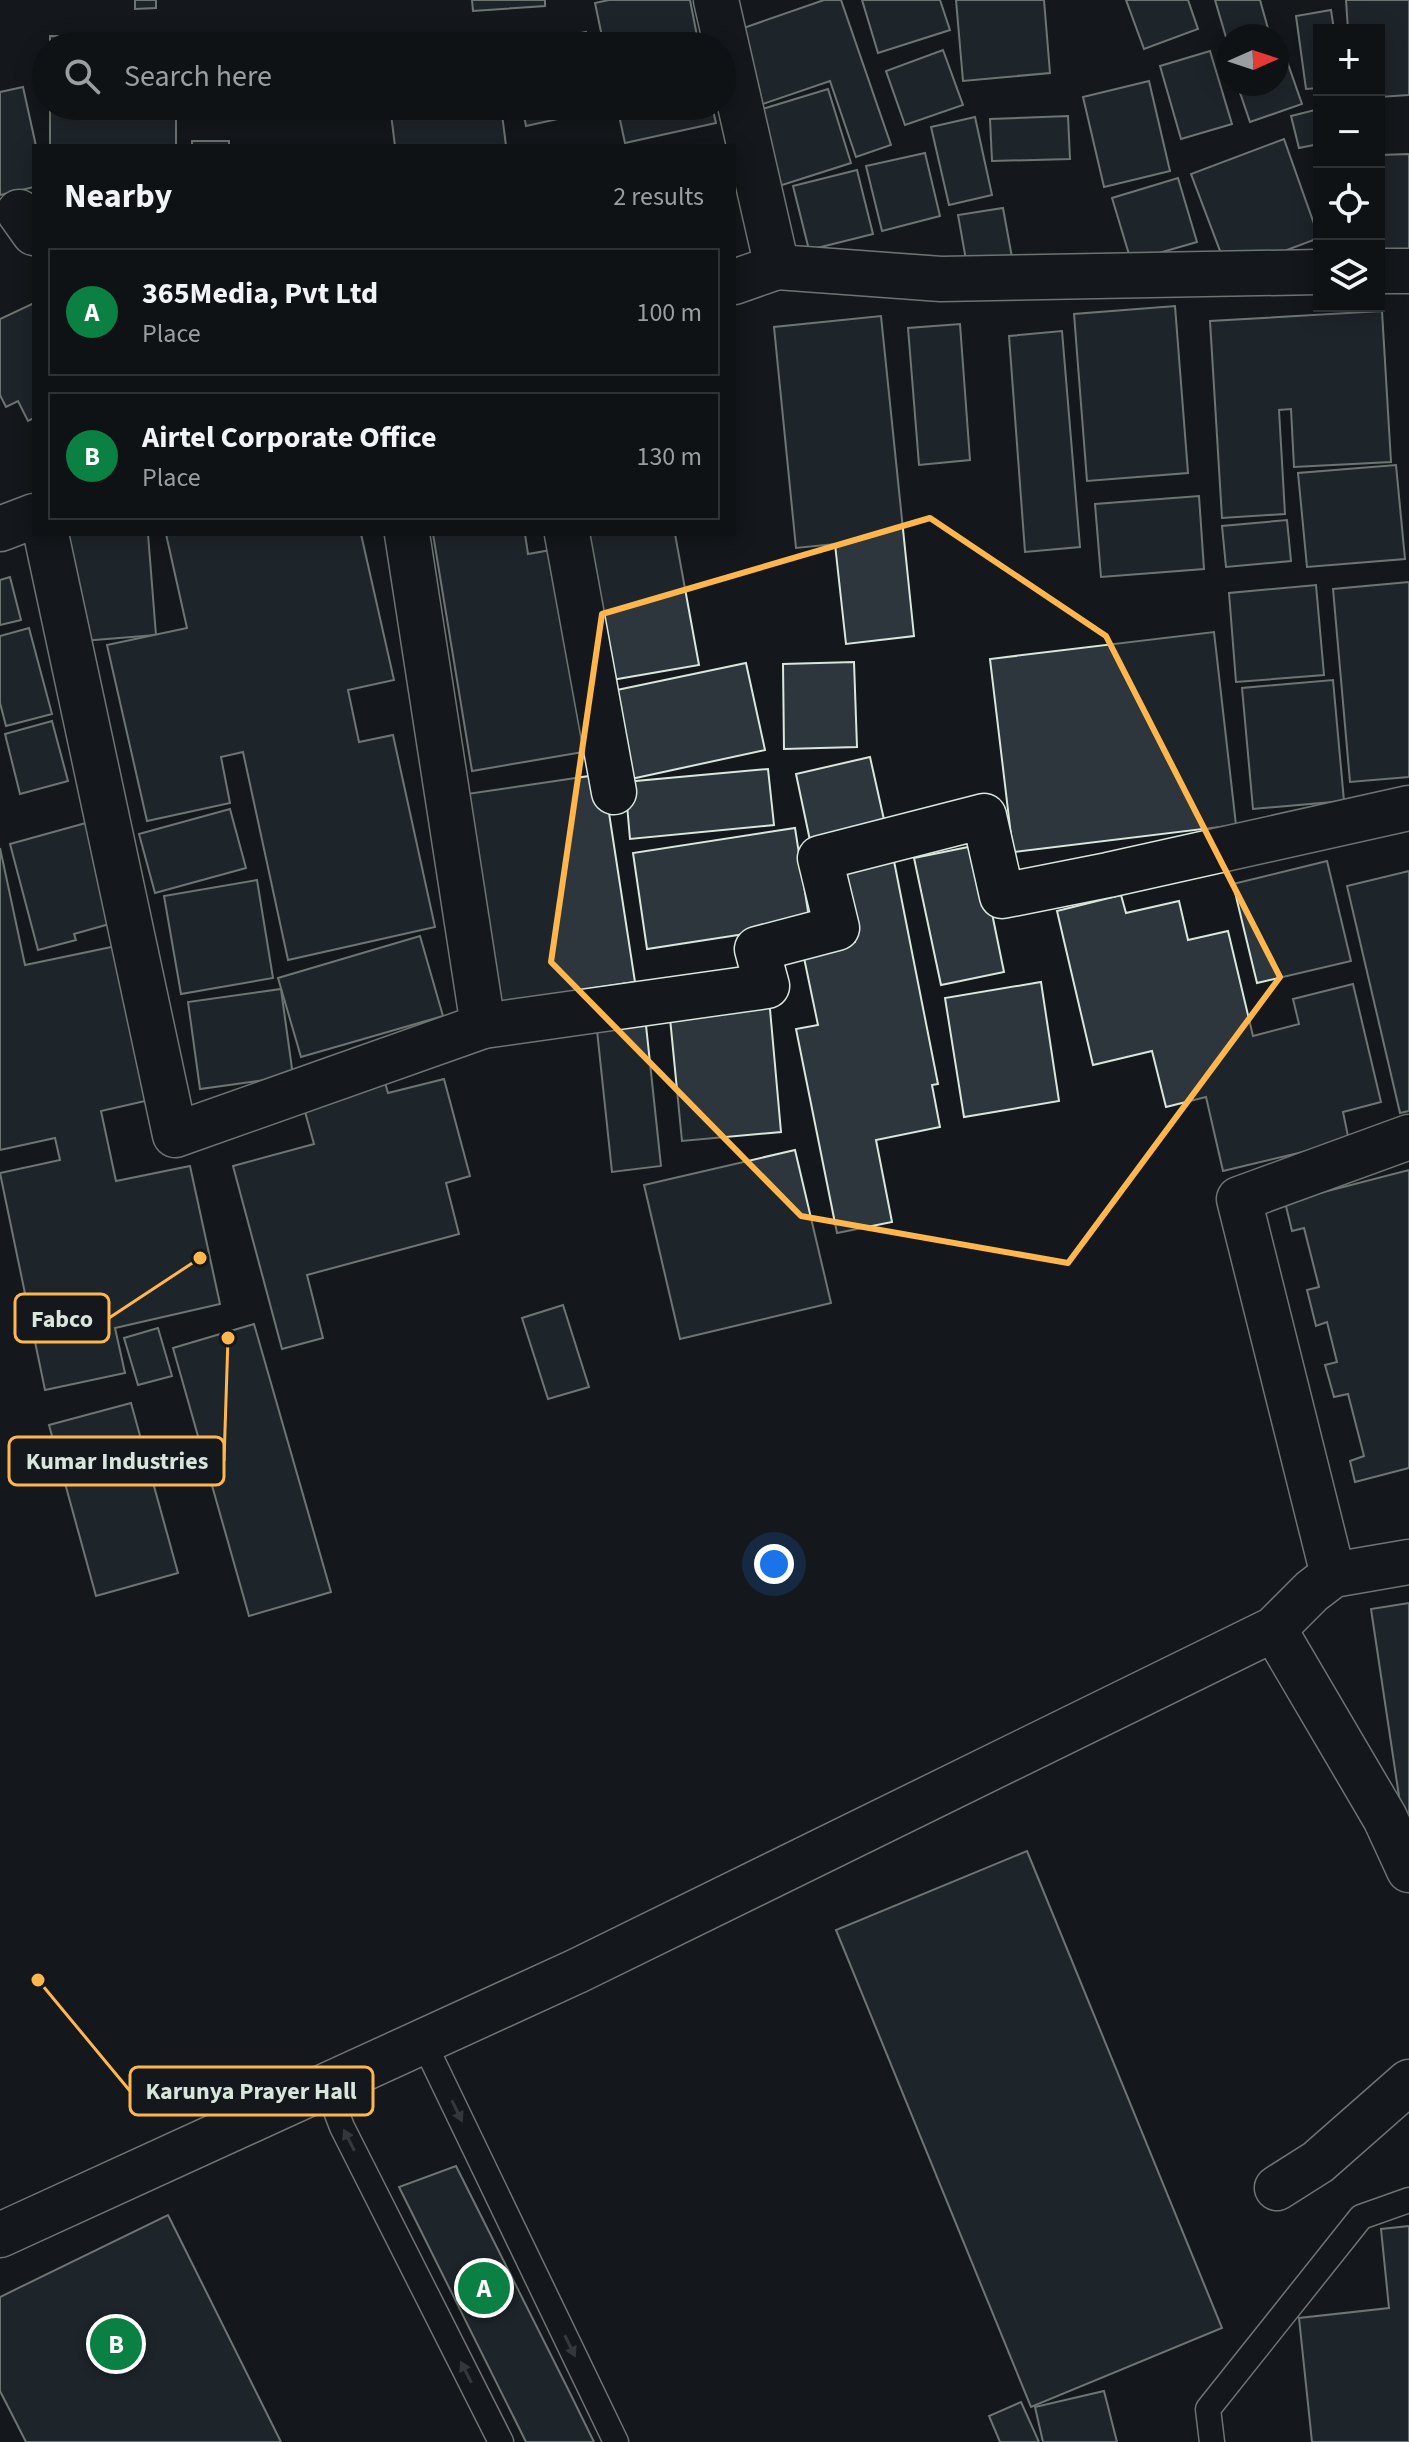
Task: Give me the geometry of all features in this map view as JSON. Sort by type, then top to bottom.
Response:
[{"type":"street","points":[[719,1],[726,32]]},
{"type":"street","points":[[736,79],[777,267]]},
{"type":"street","points":[[736,281],[777,267],[941,279],[1313,272]]},
{"type":"street","points":[[1385,271],[1409,271]]},
{"type":"street","points":[[0,529],[32,517]]},
{"type":"street","points":[[46,536],[175,1135],[483,1026],[767,986],[757,949],[837,928],[820,858],[984,816],[1002,896],[1409,808]]},
{"type":"street","points":[[407,536],[483,1026]]},
{"type":"street","points":[[567,536],[614,792]]},
{"type":"street","points":[[1333,1575],[1239,1199],[1409,1137]]},
{"type":"street","points":[[0,2235],[577,1971],[1274,1629],[1333,1575],[1409,1562]]},
{"type":"street","points":[[1274,1629],[1385,1818],[1409,1870]]},
{"type":"street","points":[[1277,2188],[1318,2162],[1409,2082]]},
{"type":"lane","points":[[423,2041],[616,2442]]},
{"type":"lane","points":[[326,2085],[342,2127],[501,2442]]},
{"type":"lane","points":[[1212,2442],[1208,2409],[1361,2217],[1409,2200]]},
{"type":"highlighted area","points":[[930,518],[1106,636],[1280,977],[1068,1263],[801,1216],[551,962],[602,614]]},
{"type":"building","points":[[135,0],[156,0],[156,8],[135,9]]},
{"type":"building","points":[[472,0],[545,0],[545,6],[473,11]]},
{"type":"building","points":[[609,0],[690,0],[696,32],[601,32],[595,3]]},
{"type":"building","points":[[824,0],[841,0],[891,145],[856,157],[830,81],[754,107],[736,54],[736,32],[732,32]]},
{"type":"building","points":[[862,0],[940,0],[950,30],[878,53]]},
{"type":"building","points":[[956,0],[1044,0],[1050,73],[963,81]]},
{"type":"building","points":[[1126,0],[1188,0],[1198,29],[1144,49]]},
{"type":"building","points":[[1215,0],[1260,0],[1267,24],[1222,24]]},
{"type":"building","points":[[1346,0],[1409,0],[1409,95],[1385,97],[1385,24],[1348,24]]},
{"type":"building","points":[[1331,10],[1333,24],[1313,24],[1313,88],[1306,89],[1296,16]]},
{"type":"building","points":[[943,50],[963,105],[905,125],[886,71]]},
{"type":"building","points":[[1210,51],[1217,74],[1217,96],[1224,96],[1232,124],[1181,139],[1160,66]]},
{"type":"building","points":[[1289,67],[1302,104],[1250,122],[1241,96],[1289,96]]},
{"type":"building","points":[[1149,81],[1170,171],[1104,187],[1083,97]]},
{"type":"building","points":[[23,87],[36,144],[32,144],[32,187],[0,195],[0,92]]},
{"type":"building","points":[[828,89],[851,163],[779,186],[756,111]]},
{"type":"building","points":[[1313,110],[1313,145],[1299,148],[1291,116]]},
{"type":"building","points":[[1068,116],[1070,159],[992,161],[990,119]]},
{"type":"building","points":[[975,117],[992,195],[949,205],[931,127]]},
{"type":"building","points":[[50,120],[176,120],[176,144],[50,144]]},
{"type":"building","points":[[392,120],[503,120],[506,144],[395,144]]},
{"type":"building","points":[[525,120],[553,120],[526,126]]},
{"type":"building","points":[[620,120],[715,120],[716,123],[625,143]]},
{"type":"building","points":[[1284,139],[1313,221],[1313,240],[1228,272],[1191,174]]},
{"type":"building","points":[[192,141],[229,141],[229,144],[192,144]]},
{"type":"building","points":[[925,153],[940,216],[882,231],[866,166]]},
{"type":"building","points":[[1409,154],[1409,256],[1385,257],[1385,155]]},
{"type":"building","points":[[857,170],[873,234],[809,250],[793,186]]},
{"type":"building","points":[[1178,178],[1197,242],[1131,261],[1112,198]]},
{"type":"building","points":[[1003,208],[1013,263],[968,271],[958,215]]},
{"type":"building","points":[[32,304],[32,419],[28,421],[18,401],[6,407],[0,395],[0,319]]},
{"type":"building","points":[[1175,306],[1188,473],[1087,481],[1074,314]]},
{"type":"building","points":[[1382,312],[1391,462],[1294,467],[1291,409],[1279,410],[1285,514],[1222,518],[1210,321]]},
{"type":"building","points":[[881,316],[914,636],[846,644],[835,544],[796,548],[774,327]]},
{"type":"building","points":[[960,324],[970,460],[919,465],[908,328]]},
{"type":"building","points":[[1062,331],[1080,547],[1025,552],[1009,336]]},
{"type":"building","points":[[1396,465],[1405,559],[1307,567],[1298,473]]},
{"type":"building","points":[[1199,496],[1204,569],[1101,577],[1095,504]]},
{"type":"building","points":[[1287,520],[1291,561],[1226,567],[1222,526]]},
{"type":"building","points":[[61,536],[148,536],[156,635],[70,642]]},
{"type":"building","points":[[166,536],[361,536],[394,680],[348,690],[359,742],[393,735],[435,927],[288,960],[243,752],[221,757],[230,803],[147,821],[107,645],[187,628]]},
{"type":"building","points":[[433,536],[525,536],[528,554],[562,548],[595,750],[472,771]]},
{"type":"building","points":[[575,536],[675,536],[699,665],[600,682]]},
{"type":"building","points":[[10,577],[21,620],[0,625],[0,580]]},
{"type":"building","points":[[1409,582],[1409,777],[1350,782],[1333,589]]},
{"type":"building","points":[[1316,585],[1324,675],[1236,682],[1229,593]]},
{"type":"building","points":[[29,628],[52,714],[6,726],[0,703],[0,636]]},
{"type":"building","points":[[1214,632],[1236,825],[1013,852],[990,659]]},
{"type":"building","points":[[854,662],[857,747],[784,749],[783,664]]},
{"type":"building","points":[[746,663],[765,750],[631,779],[612,691]]},
{"type":"building","points":[[1333,680],[1344,801],[1253,809],[1242,688]]},
{"type":"building","points":[[52,721],[68,781],[20,794],[5,734]]},
{"type":"building","points":[[870,757],[887,833],[812,850],[796,774]]},
{"type":"building","points":[[768,769],[774,825],[630,839],[625,782]]},
{"type":"building","points":[[603,774],[635,982],[497,1003],[460,795]]},
{"type":"building","points":[[230,809],[246,868],[155,893],[139,834]]},
{"type":"building","points":[[93,821],[120,921],[74,934],[76,940],[38,950],[10,844]]},
{"type":"building","points":[[795,828],[810,924],[647,949],[633,853]]},
{"type":"building","points":[[978,845],[1004,972],[941,985],[914,858]]},
{"type":"building","points":[[0,848],[25,965],[121,945],[154,1099],[101,1111],[116,1181],[190,1166],[220,1304],[115,1328],[125,1373],[45,1390],[0,1173],[60,1160],[55,1138],[0,1150]]},
{"type":"building","points":[[894,861],[938,1084],[932,1085],[940,1127],[876,1140],[892,1222],[837,1233],[796,1029],[818,1025],[803,953],[855,942],[842,872]]},
{"type":"building","points":[[1327,861],[1351,961],[1257,983],[1233,884]]},
{"type":"building","points":[[1409,871],[1409,1111],[1400,1113],[1347,886]]},
{"type":"building","points":[[257,880],[273,978],[181,994],[164,896]]},
{"type":"building","points":[[1121,895],[1126,913],[1179,901],[1188,940],[1228,931],[1253,1036],[1299,1024],[1293,999],[1353,984],[1381,1102],[1343,1112],[1349,1141],[1223,1171],[1206,1097],[1166,1107],[1152,1051],[1093,1065],[1057,911]]},
{"type":"building","points":[[420,936],[443,1016],[301,1057],[278,978]]},
{"type":"building","points":[[1041,982],[1059,1101],[964,1117],[945,998]]},
{"type":"building","points":[[281,989],[293,1076],[200,1089],[188,1002]]},
{"type":"building","points":[[769,998],[781,1132],[682,1141],[669,1008]]},
{"type":"building","points":[[645,1016],[661,1166],[612,1172],[596,1021]]},
{"type":"building","points":[[384,1079],[388,1093],[444,1079],[470,1176],[446,1183],[459,1234],[307,1275],[323,1338],[282,1349],[233,1166],[314,1144],[302,1101]]},
{"type":"building","points":[[795,1150],[831,1303],[680,1339],[644,1185]]},
{"type":"building","points":[[1409,1170],[1409,1468],[1355,1482],[1350,1461],[1364,1456],[1348,1394],[1334,1397],[1325,1365],[1337,1362],[1327,1322],[1316,1326],[1307,1290],[1319,1287],[1304,1228],[1292,1231],[1285,1202]]},
{"type":"building","points":[[563,1305],[589,1387],[548,1399],[522,1318]]},
{"type":"building","points":[[254,1324],[331,1592],[249,1616],[173,1348]]},
{"type":"building","points":[[158,1328],[172,1376],[138,1385],[124,1338]]},
{"type":"building","points":[[131,1403],[178,1573],[96,1596],[49,1425]]},
{"type":"building","points":[[1409,1603],[1409,1842],[1406,1843],[1371,1609]]},
{"type":"building","points":[[1027,1851],[1222,2328],[1031,2407],[836,1930]]},
{"type":"building","points":[[456,2166],[594,2442],[526,2442],[399,2187]]},
{"type":"building","points":[[168,2215],[281,2442],[26,2442],[0,2391],[0,2297]]},
{"type":"building","points":[[1409,2226],[1409,2442],[1312,2442],[1299,2318],[1389,2308],[1381,2229]]},
{"type":"building","points":[[1104,2391],[1117,2442],[1043,2442],[1035,2407]]},
{"type":"building","points":[[1021,2402],[1039,2442],[1000,2442],[989,2416]]},
{"type":"place","name":"Fabco","points":[[200,1258]]},
{"type":"place","name":"Kumar Industries","points":[[228,1338]]},
{"type":"place","name":"Karunya Prayer Hall","points":[[38,1980]]},
{"type":"place","name":"365Media, Pvt Ltd","points":[[484,2288]]},
{"type":"place","name":"Airtel Corporate Office","points":[[116,2344]]}]
